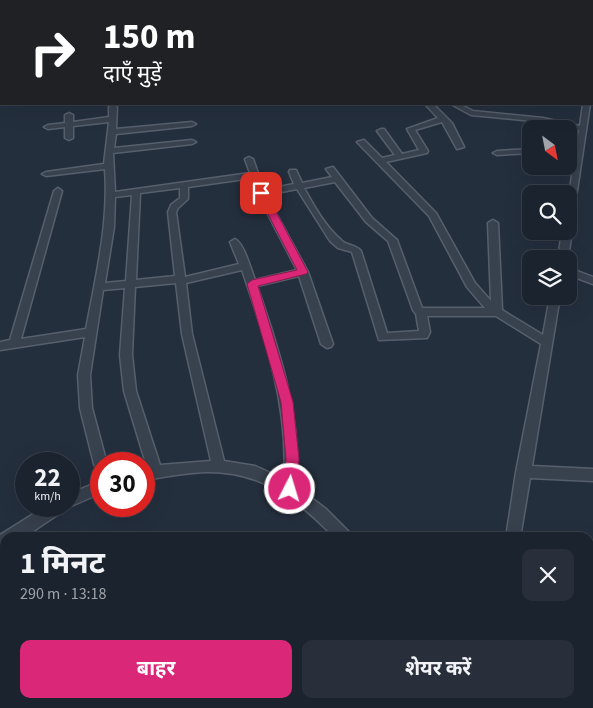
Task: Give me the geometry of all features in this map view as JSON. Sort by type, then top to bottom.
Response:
[{"type":"street","points":[[430,105],[443,119],[460,147]]},
{"type":"street","points":[[456,105],[471,113],[543,120],[583,129]]},
{"type":"street","points":[[575,185],[588,105]]},
{"type":"street","points":[[98,452],[86,408],[84,375],[109,227],[110,195],[108,166],[113,107]]},
{"type":"street","points":[[69,115],[69,138]]},
{"type":"street","points":[[48,127],[113,119]]},
{"type":"street","points":[[381,161],[424,150],[411,129],[443,119]]},
{"type":"street","points":[[112,132],[192,124]]},
{"type":"street","points":[[381,131],[400,157]]},
{"type":"street","points":[[109,151],[192,142]]},
{"type":"street","points":[[361,142],[433,215],[471,284],[497,312],[546,342]]},
{"type":"street","points":[[497,153],[522,152]]},
{"type":"street","points":[[248,159],[261,193],[303,272],[327,344]]},
{"type":"street","points":[[46,174],[108,166]]},
{"type":"street","points":[[293,172],[298,186],[338,244],[353,247],[356,251],[384,338],[423,335],[425,332],[421,312],[392,240],[374,225],[330,170]]},
{"type":"street","points":[[110,195],[255,175]]},
{"type":"street","points":[[261,193],[337,179]]},
{"type":"street","points":[[184,186],[184,199],[174,207],[172,212],[191,356],[219,466]]},
{"type":"street","points":[[14,344],[58,191]]},
{"type":"street","points":[[136,192],[126,355],[130,391],[144,452]]},
{"type":"street","points":[[493,223],[497,312]]},
{"type":"street","points":[[235,242],[252,284],[287,402],[292,459],[290,489]]},
{"type":"street","points":[[100,287],[181,280],[246,266]]},
{"type":"street","points":[[252,284],[303,272]]},
{"type":"street","points":[[577,274],[593,281]]},
{"type":"street","points":[[514,532],[554,305]]},
{"type":"street","points":[[421,312],[497,312]]},
{"type":"street","points":[[0,346],[92,332]]},
{"type":"street","points":[[155,472],[176,468],[219,466],[257,471],[290,489],[312,506],[339,532]]},
{"type":"street","points":[[523,472],[593,474]]},
{"type":"street","points":[[19,532],[42,517]]},
{"type":"route","points":[[261,193],[303,272],[252,284],[287,402],[292,459],[290,489]]}]
